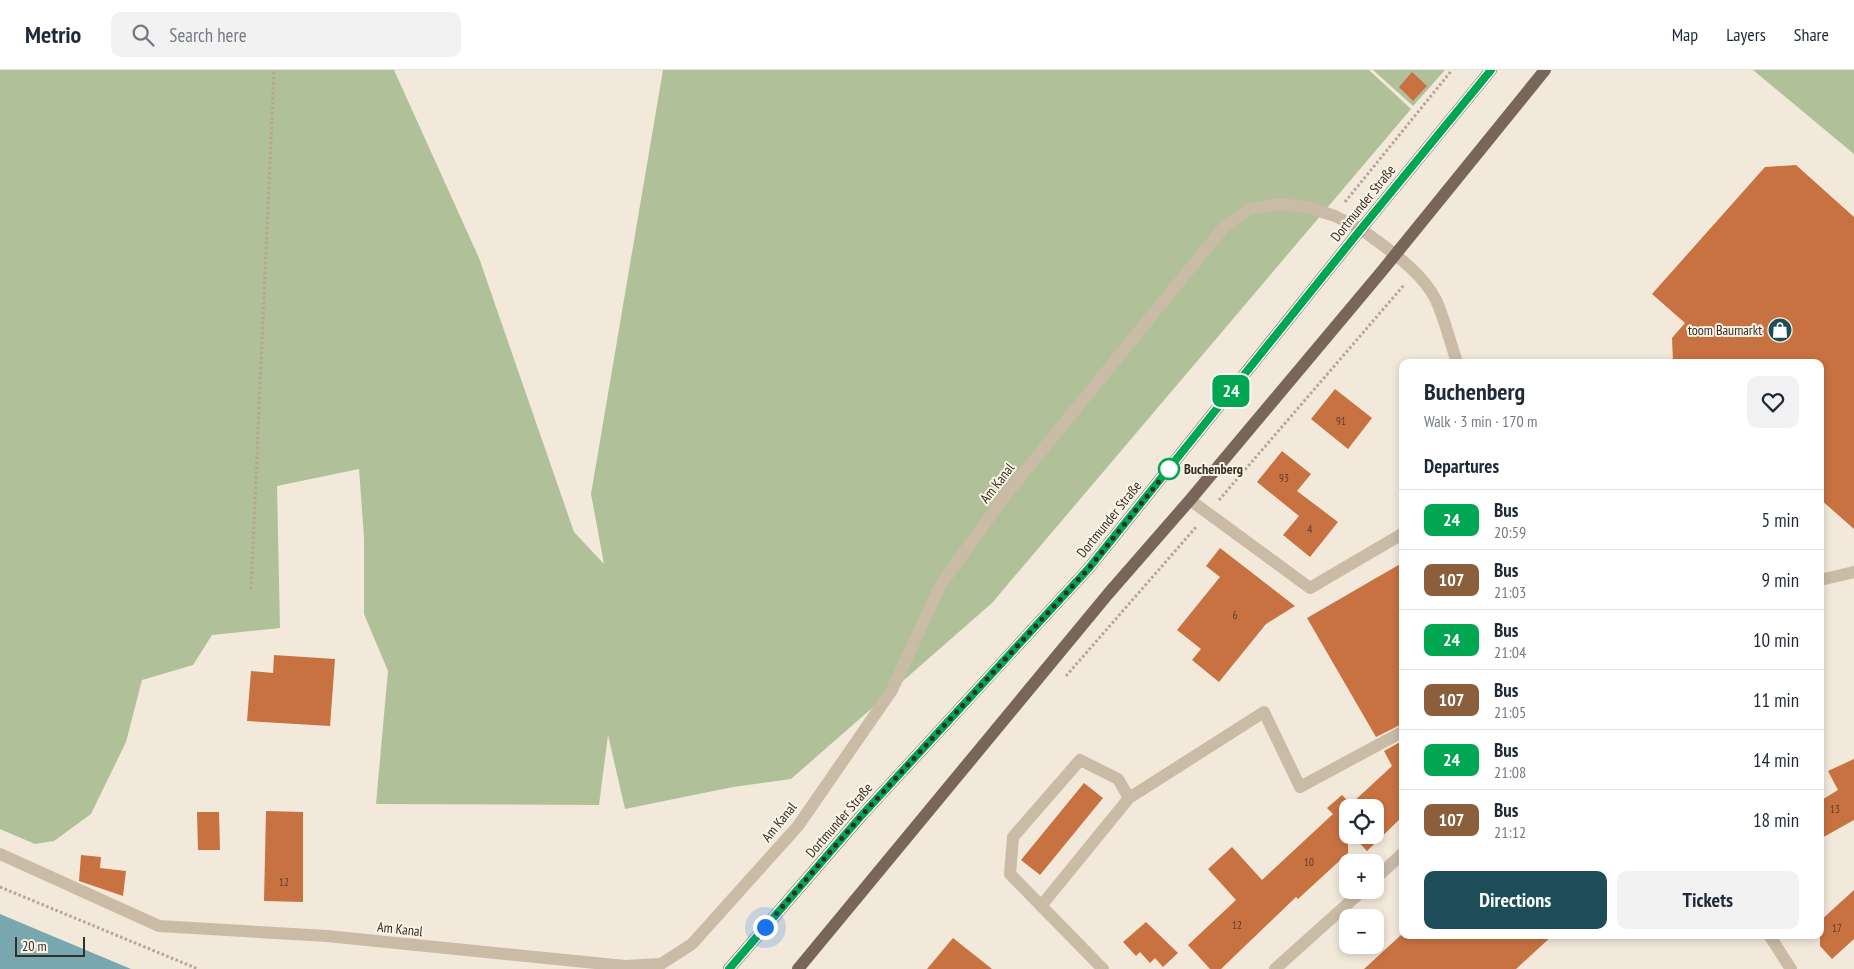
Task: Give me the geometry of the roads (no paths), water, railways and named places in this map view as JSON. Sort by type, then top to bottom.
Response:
[{"type":"main road","name":"Dortmunder Straße","points":[[729,969],[862,815],[1089,568],[1491,70]]},
{"type":"main road","points":[[798,969],[1108,594],[1190,500],[1545,70]]},
{"type":"street","name":"Am Kanal","points":[[0,854],[158,926],[327,936],[625,966],[661,964],[692,944],[798,826],[892,690],[940,586],[1004,497],[1224,227],[1249,209],[1279,204],[1307,207],[1334,216],[1361,229],[1394,254]]},
{"type":"street","points":[[1394,254],[1414,272],[1435,299],[1456,359]]},
{"type":"street","points":[[1190,500],[1310,588],[1399,536]]},
{"type":"street","points":[[1824,579],[1854,572]]},
{"type":"street","points":[[1041,906],[1129,798],[1264,712],[1300,787],[1399,734]]},
{"type":"street","points":[[1102,969],[1010,874],[1013,837],[1080,760],[1118,779],[1129,798]]},
{"type":"street","points":[[1384,871],[1399,857]]},
{"type":"street","points":[[1276,969],[1353,899]]},
{"type":"street","points":[[1772,939],[1791,969]]},
{"type":"water","points":[[0,914],[131,969],[0,969]]},
{"type":"place","name":"toom Baumarkt","points":[[1780,330]]},
{"type":"place","name":"Buchenberg","points":[[1169,469]]}]
